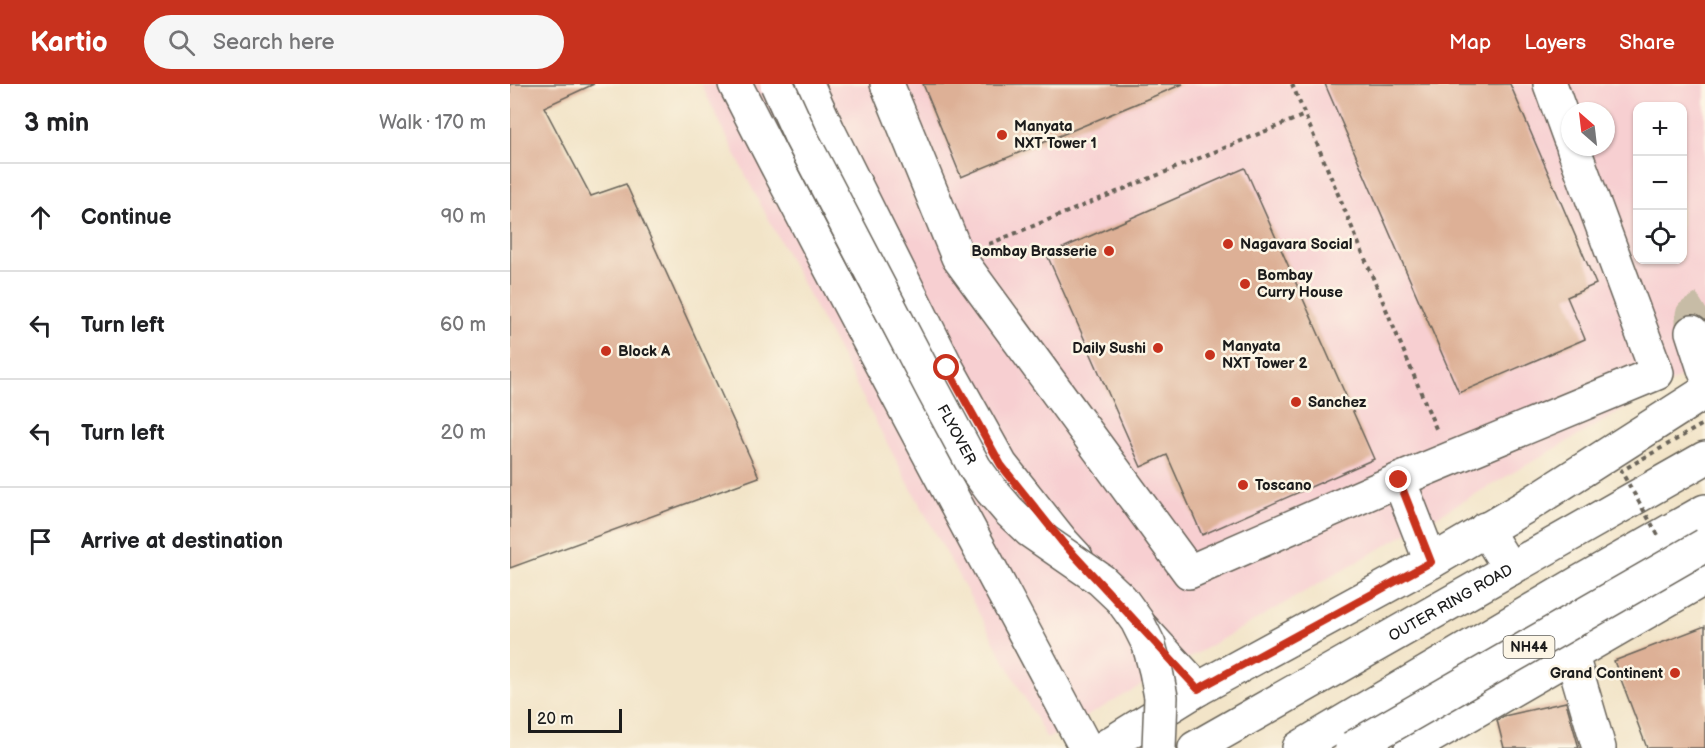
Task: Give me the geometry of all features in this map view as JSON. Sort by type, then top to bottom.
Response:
[{"type":"main road","points":[[735,84],[783,180],[1086,748]]},
{"type":"main road","name":"FLYOVER","points":[[777,84],[801,137],[975,468],[1016,518],[1054,549],[1101,580],[1121,599],[1137,621],[1149,645],[1161,697],[1159,748]]},
{"type":"main road","points":[[807,84],[947,368],[1001,465],[1063,543],[1198,689]]},
{"type":"main road","points":[[863,84],[904,126]]},
{"type":"main road","points":[[887,84],[958,257],[1189,572],[1399,480],[1657,373],[1576,156]]},
{"type":"main road","points":[[1550,84],[1561,114]]},
{"type":"main road","points":[[1692,332],[1705,372]]},
{"type":"main road","points":[[1103,748],[1198,689],[1431,562],[1524,507],[1705,392]]},
{"type":"main road","name":"OUTER RING ROAD","points":[[1195,748],[1705,458]]},
{"type":"main road","points":[[1399,480],[1431,562]]},
{"type":"main road","name":"NH44","points":[[1299,748],[1705,511]]},
{"type":"main road","points":[[1485,529],[1510,569]]},
{"type":"main road","name":"NH44","points":[[1352,748],[1705,545]]},
{"type":"main road","points":[[1411,748],[1705,578]]},
{"type":"main road","points":[[1572,656],[1599,748]]},
{"type":"path","points":[[1292,84],[1449,459]]},
{"type":"path","points":[[958,257],[1305,115]]},
{"type":"path","points":[[1661,541],[1621,471],[1705,423]]},
{"type":"shaded area","points":[[701,84],[1705,84],[1705,363],[1047,739],[753,190]]},
{"type":"building","name":"Block A","points":[[510,84],[594,84],[544,107],[591,196],[626,184],[759,477],[510,568]]},
{"type":"building","name":"Manyata NXT Tower 1","points":[[923,84],[1183,84],[961,177]]},
{"type":"building","points":[[1325,84],[1510,84],[1596,284],[1567,297],[1585,339],[1459,393]]},
{"type":"building","name":"Manyata NXT Tower 2","points":[[1245,168],[1374,459],[1202,535],[1167,455],[1141,467],[1047,255]]},
{"type":"building","points":[[1705,626],[1705,748],[1647,748],[1614,661]]},
{"type":"building","points":[[1566,702],[1579,748],[1504,748],[1497,720],[1504,716]]},
{"type":"tunnel","points":[[1692,332],[1692,315],[1705,307]]},
{"type":"place","name":"Manyata NXT Tower 1","points":[[1002,135]]},
{"type":"place","name":"Nagavara Social","points":[[1228,244]]},
{"type":"place","name":"Bombay Brasserie","points":[[1109,251]]},
{"type":"place","name":"Bombay Curry House","points":[[1245,284]]},
{"type":"place","name":"Daily Sushi","points":[[1158,348]]},
{"type":"place","name":"Block A","points":[[606,351]]},
{"type":"place","name":"Manyata NXT Tower 2","points":[[1210,355]]},
{"type":"place","name":"Sanchez","points":[[1296,402]]},
{"type":"place","name":"Toscano","points":[[1243,485]]},
{"type":"place","name":"Grand Continent","points":[[1675,673]]},
{"type":"route","points":[[947,368],[1001,465],[1063,543],[1198,689],[1431,562],[1399,480]]}]
